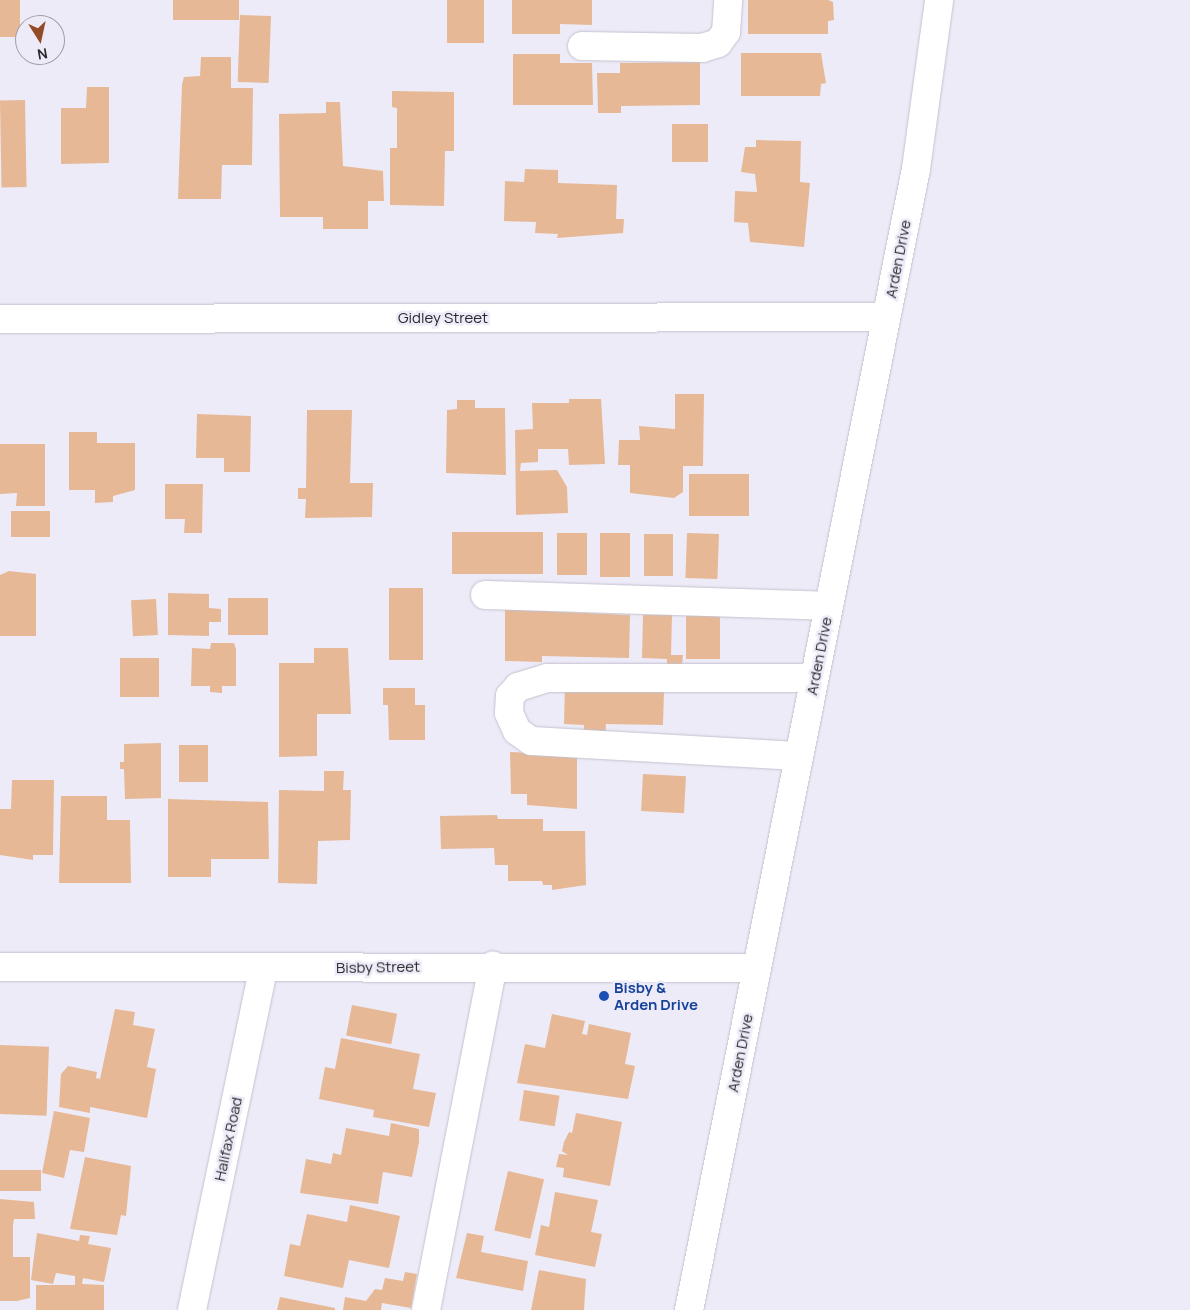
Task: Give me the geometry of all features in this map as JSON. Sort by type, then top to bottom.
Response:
[{"type":"street","points":[[582,46],[702,48],[718,43],[726,32],[728,0]]},
{"type":"street","name":"Arden Drive","points":[[689,1310],[916,169],[938,0]]},
{"type":"street","name":"Gidley Street","points":[[0,319],[886,317]]},
{"type":"street","points":[[485,595],[828,606]]},
{"type":"street","points":[[798,756],[531,741],[517,731],[509,713],[510,696],[518,687],[547,678],[814,678]]},
{"type":"street","points":[[426,1310],[492,965]]},
{"type":"street","name":"Bisby Street","points":[[0,967],[263,969],[492,965],[756,968]]},
{"type":"street","name":"Halifax Road","points":[[192,1310],[263,969]]},
{"type":"building","points":[[0,0],[20,0],[20,15],[15,15],[15,37],[0,37]]},
{"type":"building","points":[[173,0],[239,0],[239,20],[173,20]]},
{"type":"building","points":[[447,0],[484,0],[484,43],[447,43]]},
{"type":"building","points":[[512,0],[592,0],[592,25],[560,24],[560,34],[512,34]]},
{"type":"building","points":[[748,0],[828,0],[833,2],[834,20],[828,21],[828,34],[748,34]]},
{"type":"building","points":[[240,15],[271,16],[269,83],[238,82]]},
{"type":"building","points":[[741,53],[821,53],[826,83],[821,84],[820,96],[741,96]]},
{"type":"building","points":[[513,54],[560,54],[560,63],[592,63],[593,105],[513,105]]},
{"type":"building","points":[[201,57],[231,57],[231,88],[253,88],[252,165],[222,165],[221,199],[178,199],[182,84],[184,77],[200,76]]},
{"type":"building","points":[[700,62],[700,105],[621,106],[621,113],[598,113],[597,73],[620,73],[620,63]]},
{"type":"building","points":[[87,87],[109,87],[109,163],[61,164],[61,108],[86,108]]},
{"type":"building","points":[[392,91],[454,92],[454,151],[445,151],[444,206],[390,205],[390,148],[397,148],[397,108],[392,107]]},
{"type":"building","points":[[0,100],[25,100],[27,187],[2,187]]},
{"type":"building","points":[[326,102],[340,102],[343,166],[383,171],[384,201],[368,201],[368,229],[323,229],[323,217],[280,217],[279,114],[326,113]]},
{"type":"building","points":[[672,124],[708,124],[708,162],[672,162]]},
{"type":"building","points":[[756,140],[801,141],[800,182],[810,183],[804,247],[750,242],[748,223],[734,222],[735,191],[757,192],[755,174],[741,172],[745,147],[756,147]]},
{"type":"building","points":[[525,169],[558,170],[558,183],[617,185],[616,219],[624,219],[623,233],[557,238],[558,234],[535,233],[536,222],[504,221],[505,181],[524,182]]},
{"type":"building","points":[[675,394],[704,394],[703,466],[683,466],[683,492],[674,498],[630,493],[630,465],[618,465],[619,440],[640,440],[639,426],[675,429]]},
{"type":"building","points":[[569,399],[601,399],[605,464],[569,465],[568,449],[538,449],[538,462],[521,463],[520,471],[557,470],[567,487],[568,513],[516,515],[515,430],[533,429],[532,403],[569,403]]},
{"type":"building","points":[[457,400],[475,400],[475,408],[505,408],[506,475],[446,473],[447,410],[457,409]]},
{"type":"building","points":[[307,410],[352,410],[350,483],[373,483],[372,517],[305,518],[306,499],[298,499],[298,488],[306,488]]},
{"type":"building","points":[[197,414],[251,416],[250,472],[224,472],[224,458],[196,458]]},
{"type":"building","points":[[69,432],[97,432],[97,443],[135,443],[135,490],[113,496],[113,502],[95,503],[95,490],[69,490]]},
{"type":"building","points":[[0,444],[45,444],[45,506],[16,506],[17,493],[0,494]]},
{"type":"building","points":[[689,474],[749,474],[749,516],[689,516]]},
{"type":"building","points":[[165,484],[203,484],[202,533],[184,533],[185,519],[165,519]]},
{"type":"building","points":[[11,511],[50,511],[50,537],[11,537]]},
{"type":"building","points":[[452,532],[543,532],[543,574],[452,574]]},
{"type":"building","points":[[557,533],[587,533],[587,575],[557,575]]},
{"type":"building","points":[[600,533],[630,533],[630,577],[600,577]]},
{"type":"building","points":[[687,533],[719,534],[717,579],[685,578]]},
{"type":"building","points":[[644,534],[673,534],[673,576],[644,576]]},
{"type":"building","points":[[9,571],[36,574],[36,636],[0,636],[0,575]]},
{"type":"building","points":[[389,588],[423,588],[423,660],[389,660]]},
{"type":"building","points":[[168,593],[209,594],[209,608],[221,609],[221,622],[209,622],[209,636],[168,635]]},
{"type":"building","points":[[228,598],[268,598],[268,635],[228,635]]},
{"type":"building","points":[[156,599],[158,635],[133,636],[131,600]]},
{"type":"building","points":[[505,609],[630,615],[629,658],[542,656],[542,662],[505,661]]},
{"type":"building","points":[[643,615],[672,615],[671,655],[683,655],[682,666],[667,665],[667,659],[642,658]]},
{"type":"building","points":[[686,616],[720,616],[720,659],[686,659]]},
{"type":"building","points":[[211,643],[234,643],[236,649],[236,686],[222,686],[222,693],[210,692],[210,686],[191,686],[192,648],[210,649]]},
{"type":"building","points":[[314,648],[348,648],[351,714],[317,714],[317,756],[279,757],[279,663],[314,663]]},
{"type":"building","points":[[120,658],[159,658],[159,697],[120,697]]},
{"type":"building","points":[[565,682],[664,691],[663,725],[606,724],[605,740],[583,740],[584,725],[564,724]]},
{"type":"building","points":[[383,688],[415,688],[415,705],[425,705],[425,740],[389,740],[388,705],[383,705]]},
{"type":"building","points":[[161,743],[161,798],[125,799],[124,769],[120,769],[120,762],[124,762],[124,744]]},
{"type":"building","points":[[179,745],[208,745],[208,782],[179,782]]},
{"type":"building","points":[[510,752],[577,755],[577,809],[527,805],[527,794],[511,794]]},
{"type":"building","points":[[324,771],[344,771],[343,790],[351,790],[350,840],[318,841],[317,884],[278,883],[279,790],[324,791]]},
{"type":"building","points":[[643,774],[686,776],[684,813],[641,811]]},
{"type":"building","points":[[12,780],[54,780],[53,855],[33,855],[33,860],[0,855],[0,809],[11,809]]},
{"type":"building","points":[[61,796],[107,796],[107,820],[130,820],[131,883],[59,883]]},
{"type":"building","points":[[168,799],[268,802],[269,859],[211,859],[211,877],[168,877]]},
{"type":"building","points":[[497,815],[498,819],[543,819],[543,831],[585,831],[586,885],[552,890],[552,885],[543,885],[542,881],[508,881],[508,865],[495,865],[494,848],[441,849],[440,816]]},
{"type":"building","points":[[352,1005],[397,1014],[391,1044],[346,1035]]},
{"type":"building","points":[[115,1009],[135,1012],[133,1025],[155,1029],[147,1067],[156,1069],[147,1118],[90,1107],[90,1113],[59,1107],[61,1074],[68,1066],[97,1072],[96,1078],[100,1079]]},
{"type":"building","points":[[552,1014],[585,1021],[582,1034],[587,1035],[589,1024],[631,1033],[625,1064],[635,1066],[628,1099],[517,1083],[525,1044],[545,1048]]},
{"type":"building","points":[[341,1038],[420,1054],[413,1089],[436,1093],[429,1127],[373,1117],[374,1110],[319,1099],[325,1067],[335,1069]]},
{"type":"building","points":[[0,1045],[49,1047],[47,1116],[0,1114]]},
{"type":"building","points":[[524,1090],[560,1096],[555,1126],[519,1121]]},
{"type":"building","points":[[54,1111],[90,1118],[84,1152],[70,1150],[64,1178],[42,1173]]},
{"type":"building","points":[[576,1113],[622,1122],[610,1186],[563,1177],[564,1168],[556,1167],[559,1154],[568,1155],[562,1151],[569,1132],[572,1133]]},
{"type":"building","points":[[391,1123],[419,1129],[419,1142],[412,1177],[383,1172],[378,1204],[300,1193],[306,1159],[331,1164],[333,1153],[341,1155],[346,1128],[389,1136]]},
{"type":"building","points":[[85,1157],[131,1166],[126,1216],[121,1215],[117,1235],[70,1229]]},
{"type":"building","points":[[0,1170],[41,1170],[41,1191],[0,1191]]},
{"type":"building","points":[[508,1171],[544,1179],[530,1239],[494,1230]]},
{"type":"building","points":[[555,1192],[598,1200],[591,1232],[602,1234],[595,1267],[535,1255],[541,1225],[549,1227]]},
{"type":"building","points":[[0,1199],[34,1202],[35,1219],[14,1219],[13,1225],[13,1257],[30,1257],[30,1298],[17,1301],[0,1301]]},
{"type":"building","points":[[350,1205],[400,1216],[389,1268],[349,1260],[343,1288],[284,1276],[290,1244],[300,1246],[307,1214],[347,1222]]},
{"type":"building","points":[[37,1233],[79,1241],[80,1235],[90,1236],[88,1244],[111,1248],[104,1282],[83,1278],[82,1284],[104,1285],[104,1310],[36,1310],[36,1285],[75,1285],[75,1276],[56,1273],[53,1284],[31,1280]]},
{"type":"building","points":[[467,1233],[484,1236],[481,1252],[528,1261],[523,1291],[456,1278]]},
{"type":"building","points":[[539,1270],[586,1279],[584,1310],[531,1310]]},
{"type":"building","points":[[405,1272],[417,1274],[411,1308],[382,1303],[381,1310],[343,1310],[345,1297],[366,1301],[375,1289],[382,1290],[385,1278],[403,1281]]},
{"type":"building","points":[[280,1297],[335,1308],[335,1310],[277,1310]]},
{"type":"place","name":"Bisby & Arden Drive","points":[[604,996]]}]
